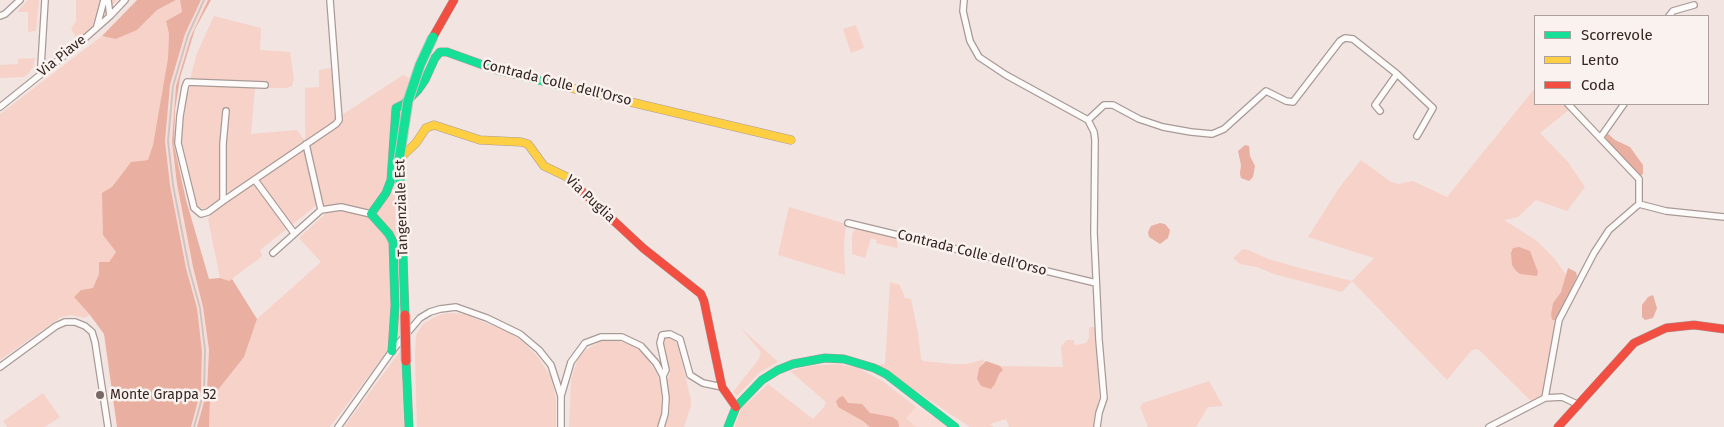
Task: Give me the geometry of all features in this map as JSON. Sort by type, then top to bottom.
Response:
[{"type":"street","points":[[0,16],[5,14],[20,0]]},
{"type":"street","points":[[42,72],[45,0]]},
{"type":"street","points":[[265,85],[187,82],[180,116],[178,143],[194,208],[201,214],[208,212],[255,180],[336,124],[339,120],[330,0]]},
{"type":"street","name":"Tangenziale Est","points":[[409,427],[400,160],[408,101],[420,65],[454,0]]},
{"type":"street","points":[[964,0],[963,11],[970,41],[979,57],[1006,75],[1088,120],[1091,125],[1095,140],[1093,187],[1096,283],[1104,398],[1097,427]]},
{"type":"street","points":[[106,1],[117,4],[123,2]]},
{"type":"street","points":[[106,1],[106,13],[110,16]]},
{"type":"street","points":[[96,28],[106,1]]},
{"type":"street","name":"Via Piave","points":[[0,107],[96,28],[123,2]]},
{"type":"street","points":[[1670,15],[1673,11],[1694,5]]},
{"type":"street","points":[[1088,120],[1104,105],[1113,105],[1138,119],[1163,127],[1212,134],[1224,129],[1266,91],[1292,102],[1340,41],[1345,38],[1353,39],[1397,74],[1433,108],[1417,136]]},
{"type":"street","name":"Contrada Colle dell'Orso","points":[[371,214],[386,192],[391,180],[396,108],[404,104],[418,90],[440,52],[448,52],[505,72],[791,140]]},
{"type":"street","points":[[1380,111],[1375,105],[1397,74]]},
{"type":"street","points":[[1545,398],[1559,320],[1594,254],[1610,230],[1639,204],[1639,179],[1569,105]]},
{"type":"street","points":[[1600,138],[1623,105]]},
{"type":"street","points":[[223,201],[223,144],[226,111]]},
{"type":"street","name":"Via Puglia","points":[[392,167],[416,143],[426,128],[434,125],[480,140],[528,144],[544,166],[567,176],[579,190],[643,248],[701,294],[722,388],[736,407]]},
{"type":"street","points":[[306,144],[321,210]]},
{"type":"street","points":[[255,180],[294,233]]},
{"type":"street","points":[[1639,204],[1666,211],[1724,217]]},
{"type":"street","points":[[273,253],[321,210],[341,207],[371,214],[389,234],[393,242],[395,306],[392,351]]},
{"type":"street","name":"Contrada Colle dell'Orso","points":[[848,223],[1096,283]]},
{"type":"street","points":[[338,427],[392,351],[420,318],[440,309],[456,307],[487,318],[520,334],[539,350],[551,364],[562,396]]},
{"type":"street","points":[[0,367],[56,326],[65,322],[75,322],[85,326],[92,332],[95,342],[108,427]]},
{"type":"street","points":[[1558,427],[1634,343],[1653,333],[1678,326],[1694,325],[1724,329]]},
{"type":"street","points":[[663,376],[666,370],[660,343],[662,335],[670,334],[680,339],[690,375],[695,380],[722,388]]},
{"type":"street","points":[[561,427],[562,396],[572,362],[585,343],[601,337],[622,337],[641,346],[656,363],[663,376],[666,406],[662,427]]},
{"type":"street","points":[[728,427],[736,407],[744,396],[762,380],[778,370],[807,360],[825,358],[844,359],[860,363],[886,374],[955,427]]},
{"type":"street","points":[[1489,427],[1545,398],[1562,398],[1579,406]]},
{"type":"shaded area","points":[[28,0],[39,0],[36,31],[28,32],[28,12],[17,12]]},
{"type":"shaded area","points":[[76,0],[117,0],[88,34],[78,40],[71,29],[76,21]]},
{"type":"shaded area","points":[[137,0],[176,0],[157,10],[137,30],[116,39],[102,36]]},
{"type":"shaded area","points":[[176,0],[180,0],[182,12],[166,21],[169,34],[168,58],[153,145],[148,160],[131,162],[112,187],[103,235],[116,252],[109,262],[99,262],[99,274],[93,288],[81,290],[74,297],[90,315],[84,318],[72,315],[61,317],[0,360],[0,114],[102,36],[116,39],[137,30],[157,10]]},
{"type":"shaded area","points":[[180,0],[201,0],[185,34],[170,85],[165,141],[170,185],[186,268],[197,308],[202,351],[201,390],[191,427],[117,427],[104,334],[74,297],[81,290],[93,288],[99,274],[99,262],[109,262],[116,252],[103,235],[102,193],[112,187],[131,162],[148,160],[153,145],[168,58],[169,34],[166,21],[182,12]]},
{"type":"shaded area","points":[[201,0],[208,0],[191,36],[176,86],[172,141],[177,184],[193,267],[203,307],[209,350],[207,391],[197,427],[191,427],[201,390],[202,351],[197,308],[186,268],[170,185],[165,141],[170,85],[185,34]]},
{"type":"shaded area","points":[[208,0],[211,0],[195,29],[180,78],[175,110],[174,145],[186,200],[209,279],[220,278],[229,281],[232,279],[257,319],[244,357],[210,400],[209,427],[197,427],[207,391],[209,350],[203,307],[193,267],[177,184],[172,141],[176,86],[191,36]]},
{"type":"shaded area","points":[[214,16],[261,28],[260,50],[290,52],[294,79],[292,86],[286,88],[255,88],[251,134],[297,130],[305,141],[305,88],[319,87],[319,70],[331,68],[337,117],[335,122],[232,192],[226,190],[227,168],[221,168],[221,197],[204,209],[198,207],[197,204],[182,141],[191,76],[197,53]]},
{"type":"shaded area","points":[[856,25],[864,48],[851,53],[843,29]]},
{"type":"shaded area","points":[[35,58],[33,67],[24,77],[0,78],[0,65],[18,64],[18,59]]},
{"type":"shaded area","points":[[403,75],[409,78],[398,130],[394,179],[400,334],[330,427],[209,427],[210,400],[244,357],[257,319],[321,262],[299,238],[325,214],[310,144],[342,123],[342,115]]},
{"type":"shaded area","points":[[1534,89],[1534,105],[1564,105],[1569,110],[1540,133],[1568,162],[1585,187],[1567,211],[1536,200],[1518,217],[1504,220],[1537,241],[1554,258],[1567,276],[1561,292],[1553,303],[1551,314],[1552,320],[1556,320],[1555,329],[1543,390],[1541,396],[1532,402],[1478,349],[1472,350],[1447,380],[1352,281],[1374,258],[1308,237],[1339,188],[1361,160],[1391,182],[1398,184],[1413,181],[1447,197]]},
{"type":"shaded area","points":[[1606,132],[1615,140],[1630,147],[1643,165],[1643,174],[1640,176],[1607,140]]},
{"type":"shaded area","points":[[1245,145],[1249,146],[1250,156],[1255,166],[1253,177],[1249,181],[1241,178],[1240,174],[1241,165],[1238,151]]},
{"type":"shaded area","points":[[305,148],[317,205],[260,250],[261,257],[229,281],[223,280],[220,278],[208,219],[213,212]]},
{"type":"shaded area","points":[[789,207],[846,224],[844,245],[845,275],[778,255]]},
{"type":"shaded area","points":[[1160,223],[1165,224],[1170,230],[1168,238],[1160,244],[1149,237],[1148,232],[1151,226]]},
{"type":"shaded area","points":[[857,226],[893,235],[896,238],[897,248],[876,243],[877,240],[871,238],[865,258],[852,254],[852,234]]},
{"type":"shaded area","points":[[1519,247],[1530,251],[1538,272],[1537,276],[1520,274],[1512,265],[1511,253],[1513,248]]},
{"type":"shaded area","points":[[1243,249],[1249,250],[1268,259],[1352,281],[1342,292],[1274,274],[1257,267],[1240,264],[1233,258]]},
{"type":"shaded area","points":[[1568,268],[1576,272],[1577,276],[1560,315],[1556,320],[1552,320],[1553,303],[1561,292]]},
{"type":"shaded area","points":[[890,282],[900,285],[905,298],[911,299],[921,359],[923,361],[967,364],[985,359],[982,364],[995,384],[1003,370],[1000,366],[1063,367],[1061,346],[1067,340],[1074,340],[1076,345],[1086,343],[1089,338],[1089,327],[1095,327],[1099,397],[1094,427],[1009,427],[1006,419],[990,424],[994,427],[970,427],[877,365],[885,364]]},
{"type":"shaded area","points":[[1653,295],[1657,308],[1653,318],[1645,320],[1642,317],[1642,305],[1648,297]]},
{"type":"shaded area","points":[[442,314],[464,314],[510,333],[523,342],[538,357],[551,377],[556,399],[556,427],[417,427],[416,335],[423,324]]},
{"type":"shaded area","points":[[739,326],[778,362],[759,373],[737,396],[733,392],[759,359],[761,352]]},
{"type":"shaded area","points":[[667,337],[672,337],[678,345],[691,400],[691,406],[684,427],[665,427],[669,416],[670,404],[667,380],[670,374],[663,346],[663,340]]},
{"type":"shaded area","points":[[601,340],[615,340],[632,345],[644,354],[660,381],[662,405],[661,420],[658,427],[569,427],[571,380],[579,355]]},
{"type":"shaded area","points":[[401,350],[404,427],[344,427]]},
{"type":"shaded area","points":[[986,361],[1000,366],[1003,370],[991,389],[981,386],[977,379],[979,368]]},
{"type":"shaded area","points":[[836,364],[858,368],[884,382],[916,407],[906,418],[916,427],[734,427],[741,409],[768,384],[813,419],[826,402],[790,371],[810,366]]},
{"type":"shaded area","points":[[1209,381],[1223,406],[1208,407],[1196,427],[1148,427],[1140,407],[1143,403]]},
{"type":"shaded area","points":[[43,393],[60,417],[45,427],[7,427],[3,421]]},
{"type":"shaded area","points":[[843,396],[848,403],[862,404],[870,413],[892,417],[898,421],[899,427],[870,427],[838,407],[836,401]]},
{"type":"shaded area","points":[[916,407],[947,427],[916,427],[906,418]]},
{"type":"railway","points":[[194,427],[204,391],[205,350],[200,308],[189,268],[173,185],[168,141],[173,86],[188,35],[204,0]]},
{"type":"traffic: fast","points":[[401,196],[399,160],[408,101],[420,65],[433,37]]},
{"type":"traffic: fast","points":[[392,351],[395,306],[393,242],[389,234],[371,214],[386,193],[391,180],[396,108],[404,104],[418,90],[440,52],[447,52],[497,70],[567,87]]},
{"type":"traffic: fast","points":[[401,196],[405,315]]},
{"type":"traffic: fast","points":[[728,427],[736,407],[762,380],[778,370],[793,364],[825,358],[844,359],[874,368],[886,374],[955,427]]},
{"type":"traffic: fast","points":[[406,361],[409,427]]},
{"type":"traffic: slow","points":[[567,87],[791,140]]},
{"type":"traffic: slow","points":[[397,161],[416,143],[426,128],[434,125],[480,140],[528,144],[544,166],[570,180]]},
{"type":"traffic: jam","points":[[433,37],[454,0]]},
{"type":"traffic: jam","points":[[570,180],[643,248],[701,294],[722,387],[736,407]]},
{"type":"traffic: jam","points":[[405,315],[406,361]]},
{"type":"traffic: jam","points":[[1558,427],[1634,343],[1666,328],[1694,325],[1724,329]]},
{"type":"place","name":"Monte Grappa 52","points":[[100,395]]}]
